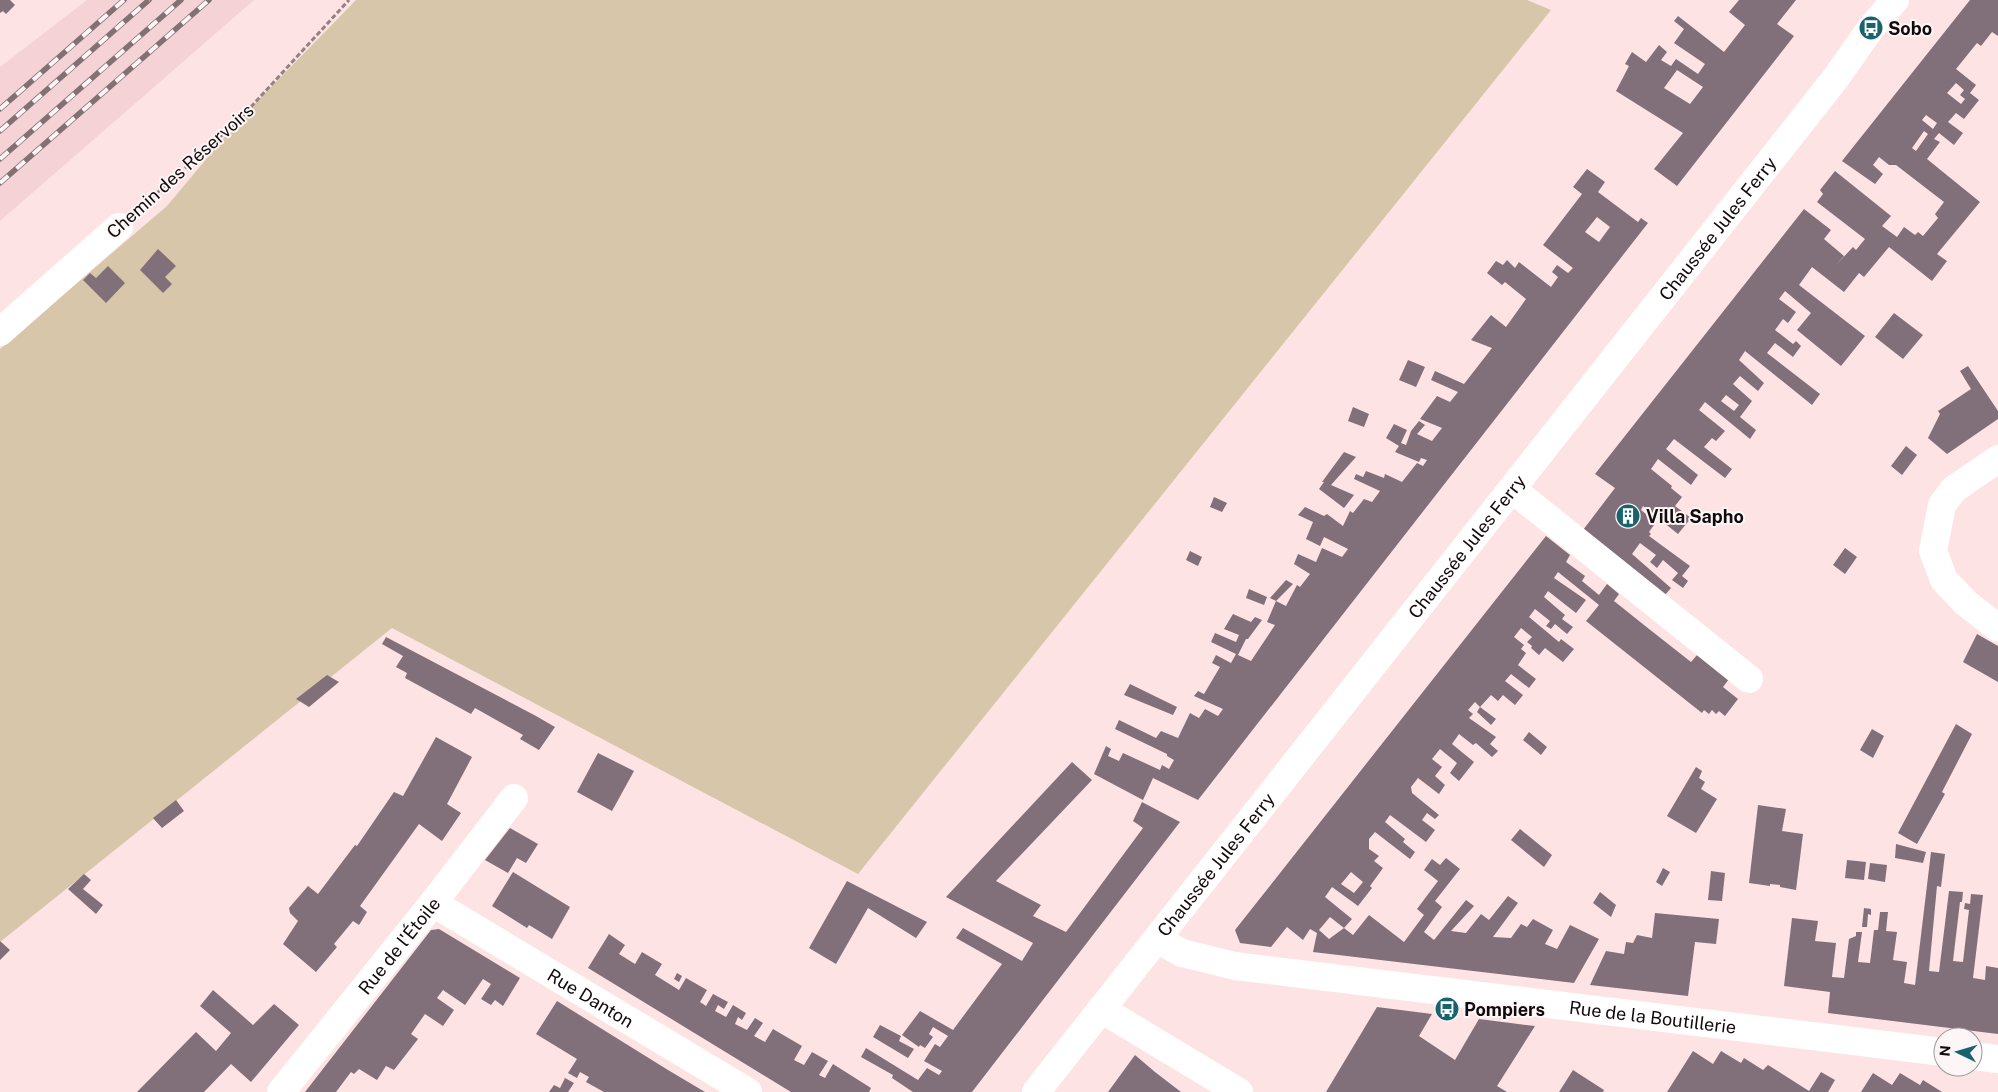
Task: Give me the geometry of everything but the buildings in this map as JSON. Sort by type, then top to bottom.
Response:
[{"type":"street","name":"Chaussée Jules Ferry","points":[[1036,1092],[1835,79],[1871,28],[1895,0]]},
{"type":"street","name":"Chemin des Réservoirs","points":[[0,332],[119,227]]},
{"type":"street","points":[[1998,459],[1954,489],[1942,505],[1933,551],[1944,580],[1966,603],[1998,628]]},
{"type":"street","points":[[1512,488],[1749,679]]},
{"type":"street","name":"Rue de l'Étoile","points":[[281,1092],[433,903],[514,798]]},
{"type":"street","name":"Rue Danton","points":[[433,903],[748,1092]]},
{"type":"street","name":"Rue de la Boutillerie","points":[[1157,939],[1182,952],[1234,966],[1933,1051]]},
{"type":"street","points":[[1101,1009],[1239,1092]]},
{"type":"street","points":[[1983,1057],[1998,1059]]},
{"type":"path","name":"Chemin des Réservoirs","points":[[119,227],[238,121],[349,0]]},
{"type":"shaded area","points":[[87,0],[254,0],[0,221],[0,67]]},
{"type":"shaded area","points":[[356,0],[1527,0],[1551,10],[858,874],[392,628],[0,942],[0,349],[167,206],[238,121]]},
{"type":"railway","points":[[0,109],[124,0]]},
{"type":"railway","points":[[0,131],[149,0]]},
{"type":"railway","points":[[0,159],[181,0]]},
{"type":"railway","points":[[0,183],[209,0]]},
{"type":"place","name":"Sobo","points":[[1871,28]]},
{"type":"place","name":"Villa Sapho","points":[[1628,516]]},
{"type":"place","name":"Pompiers","points":[[1447,1009]]}]
